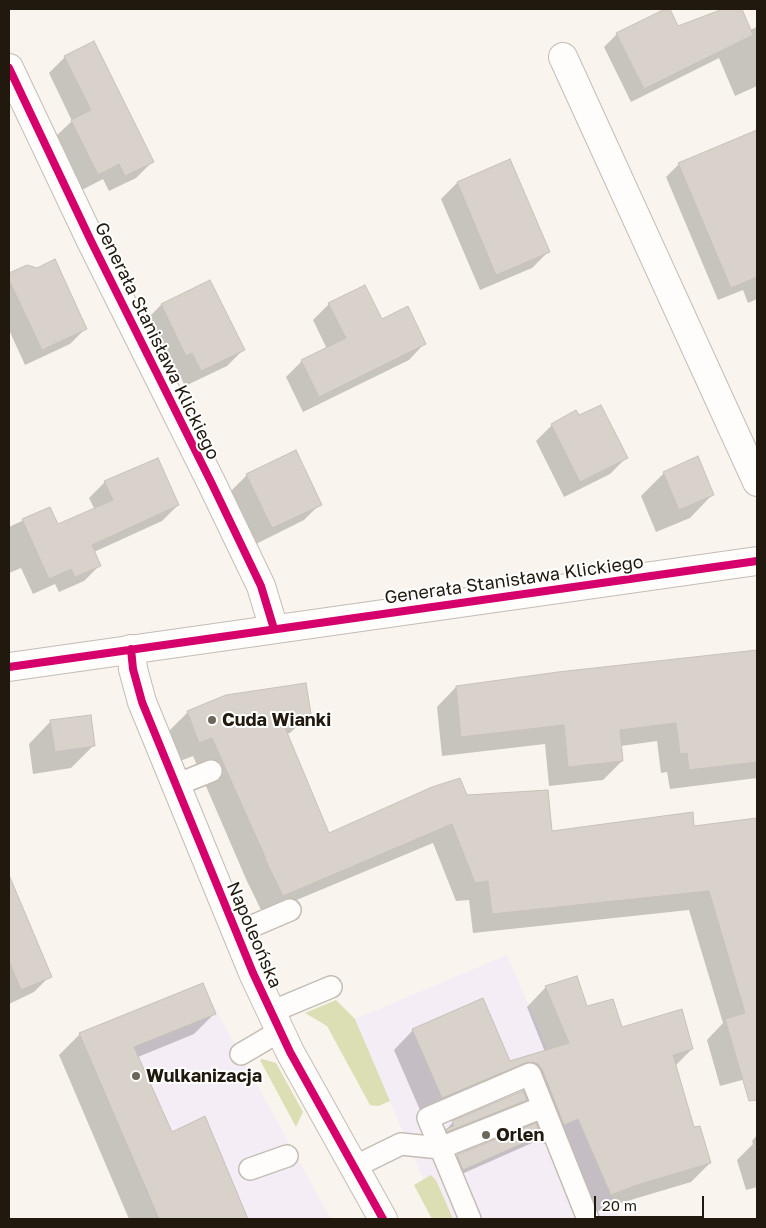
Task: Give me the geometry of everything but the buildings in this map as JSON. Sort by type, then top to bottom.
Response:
[{"type":"street","points":[[563,57],[757,482]]},
{"type":"street","name":"Generała Stanisława Klickiego","points":[[9,68],[91,241],[261,586],[274,629]]},
{"type":"street","name":"Generała Stanisława Klickiego","points":[[9,666],[757,561]]},
{"type":"street","name":"Napoleońska","points":[[131,649],[133,670],[142,702],[236,933],[275,1022],[383,1219]]},
{"type":"lane","points":[[176,786],[211,771]]},
{"type":"lane","points":[[236,933],[290,910]]},
{"type":"lane","points":[[241,1054],[275,1022],[331,987]]},
{"type":"lane","points":[[470,1219],[428,1118],[530,1074],[588,1219]]},
{"type":"lane","points":[[354,1167],[401,1144],[440,1148],[543,1107]]},
{"type":"lane","points":[[250,1169],[287,1156]]},
{"type":"shaded area","points":[[507,955],[621,1219],[440,1219],[355,1019]]},
{"type":"shaded area","points":[[201,983],[331,1219],[158,1219],[79,1033]]},
{"type":"green space","points":[[336,1000],[355,1019],[390,1101],[378,1106],[370,1105],[327,1026],[305,1013]]},
{"type":"green space","points":[[260,1060],[276,1063],[303,1112],[296,1127]]},
{"type":"green space","points":[[431,1175],[436,1180],[453,1219],[432,1219],[414,1185]]},
{"type":"cycle path","points":[[9,68],[91,241],[261,586],[274,629]]},
{"type":"cycle path","points":[[9,667],[757,561]]},
{"type":"cycle path","points":[[131,649],[133,669],[142,702],[253,973],[290,1052],[383,1219]]},
{"type":"place","name":"Cuda Wianki","points":[[212,720]]},
{"type":"place","name":"Wulkanizacja","points":[[136,1076]]},
{"type":"place","name":"Orlen","points":[[486,1135]]}]
